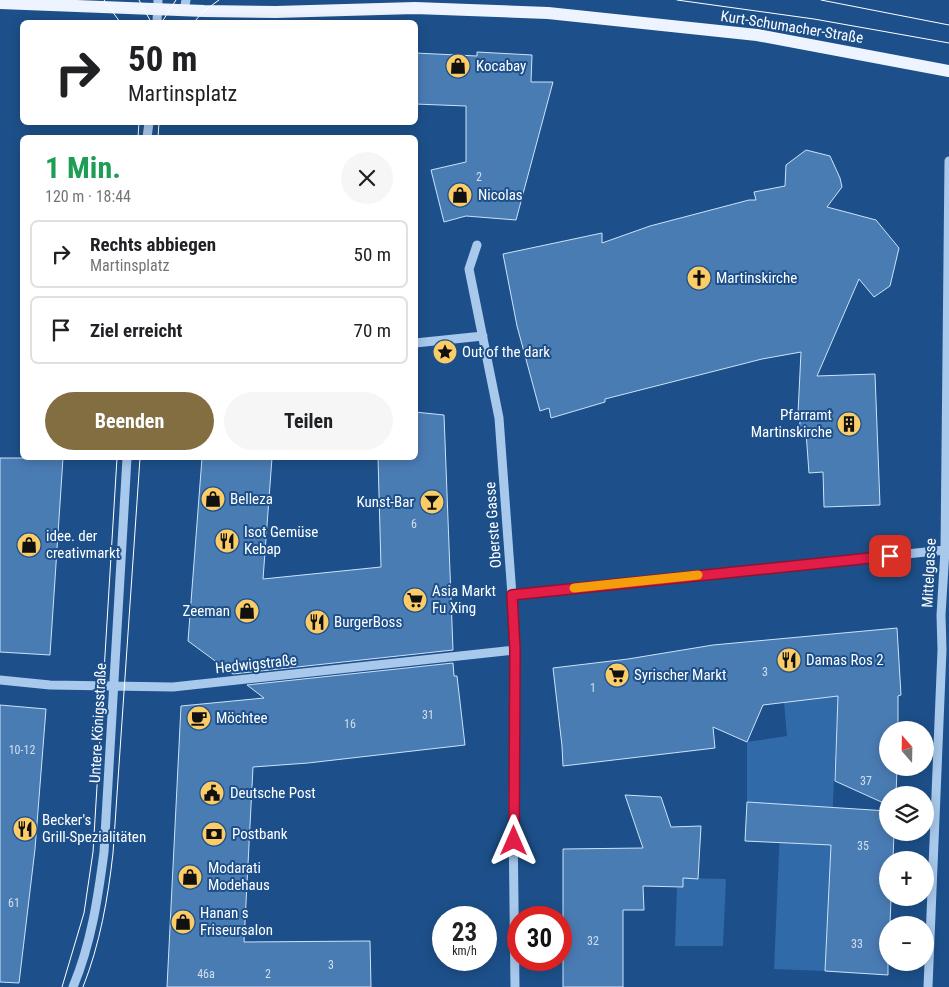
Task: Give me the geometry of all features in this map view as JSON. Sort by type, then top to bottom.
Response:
[{"type":"main road","name":"Kurt-Schumacher-Straße","points":[[0,3],[185,5],[276,12],[416,8],[548,13],[757,36],[949,71]]},
{"type":"street","points":[[157,20],[158,5]]},
{"type":"street","name":"Mittelgasse","points":[[928,987],[945,650],[940,615],[945,550],[949,161]]},
{"type":"street","name":"Oberste Gasse","points":[[477,245],[470,269],[499,418],[515,650],[513,821],[515,987]]},
{"type":"street","points":[[418,343],[483,336]]},
{"type":"street","name":"Untere Königsstraße","points":[[73,987],[87,947],[100,882],[106,822],[127,460]]},
{"type":"street","points":[[512,595],[945,550]]},
{"type":"street","name":"Hedwigstraße","points":[[0,680],[50,685],[173,687],[515,650]]},
{"type":"shaded area","points":[[838,696],[825,971],[774,969],[781,805],[747,802],[747,742],[787,736],[784,702]]},
{"type":"shaded area","points":[[683,878],[726,879],[723,946],[675,946],[677,887],[683,887]]},
{"type":"building","points":[[477,52],[532,55],[531,82],[553,82],[516,220],[466,216],[444,222],[431,170],[466,162],[466,106],[418,104],[418,53],[477,56]]},
{"type":"building","name":"Martinskirche","points":[[806,150],[830,156],[840,178],[842,187],[827,207],[876,220],[899,248],[890,286],[874,297],[859,279],[817,376],[875,374],[880,505],[824,507],[823,472],[809,473],[806,432],[799,431],[801,413],[798,413],[801,352],[762,359],[605,399],[605,402],[551,418],[549,408],[540,411],[517,326],[503,254],[602,233],[602,243],[650,226],[749,200],[756,200],[754,192],[785,186],[786,165]]},
{"type":"building","points":[[418,412],[444,415],[453,650],[233,674],[188,641],[202,460],[272,460],[263,579],[381,567],[378,460],[418,460]]},
{"type":"building","name":"idee. der creativmarkt","points":[[0,458],[63,460],[50,655],[0,652]]},
{"type":"building","points":[[897,628],[901,695],[898,696],[898,721],[879,721],[879,776],[897,776],[896,786],[879,786],[879,801],[835,781],[838,696],[763,705],[747,742],[713,727],[715,748],[563,766],[553,668],[628,659],[713,645]]},
{"type":"building","points":[[453,663],[454,676],[457,676],[465,745],[308,763],[253,767],[244,942],[370,941],[371,987],[167,987],[181,706],[264,698],[247,685]]},
{"type":"building","points":[[0,705],[46,709],[35,849],[19,983],[0,982]]},
{"type":"building","points":[[625,795],[661,797],[671,827],[701,826],[698,879],[683,878],[683,887],[643,886],[644,910],[623,910],[623,987],[563,987],[563,971],[572,971],[572,906],[563,906],[563,849],[643,848]]},
{"type":"building","points":[[747,802],[879,810],[879,841],[894,841],[893,851],[879,851],[879,906],[891,906],[890,916],[879,916],[879,971],[888,971],[888,975],[825,971],[831,845],[745,841]]},
{"type":"tram line","points":[[104,0],[119,20]]},
{"type":"tram line","points":[[139,0],[150,20]]},
{"type":"tram line","points":[[163,20],[176,0]]},
{"type":"tram line","points":[[196,20],[219,0]]},
{"type":"tram line","points":[[677,0],[814,19],[949,43]]},
{"type":"tram line","points":[[821,0],[949,25]]},
{"type":"tram line","points":[[138,135],[139,125]]},
{"type":"tram line","points":[[158,135],[159,125]]},
{"type":"tram line","points":[[62,987],[84,913],[93,852],[117,460]]},
{"type":"tram line","points":[[83,987],[102,921],[113,853],[140,460]]},
{"type":"slow traffic","points":[[574,588],[698,575]]},
{"type":"place","name":"Kocabay","points":[[458,66]]},
{"type":"place","name":"Nicolas","points":[[460,195]]},
{"type":"place","name":"Martinskirche","points":[[699,278]]},
{"type":"place","name":"Out of the dark","points":[[445,352]]},
{"type":"place","name":"Pfarramt Martinskirche","points":[[849,424]]},
{"type":"place","name":"Belleza","points":[[213,499]]},
{"type":"place","name":"Kunst-Bar","points":[[432,502]]},
{"type":"place","name":"Isot Gemüse Kebap","points":[[227,541]]},
{"type":"place","name":"idee. der creativmarkt","points":[[29,545]]},
{"type":"place","name":"Asia Markt Fu Xing","points":[[415,600]]},
{"type":"place","name":"Zeeman","points":[[247,611]]},
{"type":"place","name":"BurgerBoss","points":[[317,622]]},
{"type":"place","name":"Damas Ros 2","points":[[789,660]]},
{"type":"place","name":"Syrischer Markt","points":[[617,675]]},
{"type":"place","name":"Möchtee","points":[[199,718]]},
{"type":"place","name":"Deutsche Post","points":[[212,793]]},
{"type":"place","name":"Becker's Grill-Spezialitäten","points":[[25,829]]},
{"type":"place","name":"Postbank","points":[[214,834]]},
{"type":"place","name":"Modarati Modehaus","points":[[190,877]]},
{"type":"place","name":"Hanan s Friseursalon","points":[[183,922]]},
{"type":"route","points":[[514,841],[515,650],[512,595],[890,556]]}]
